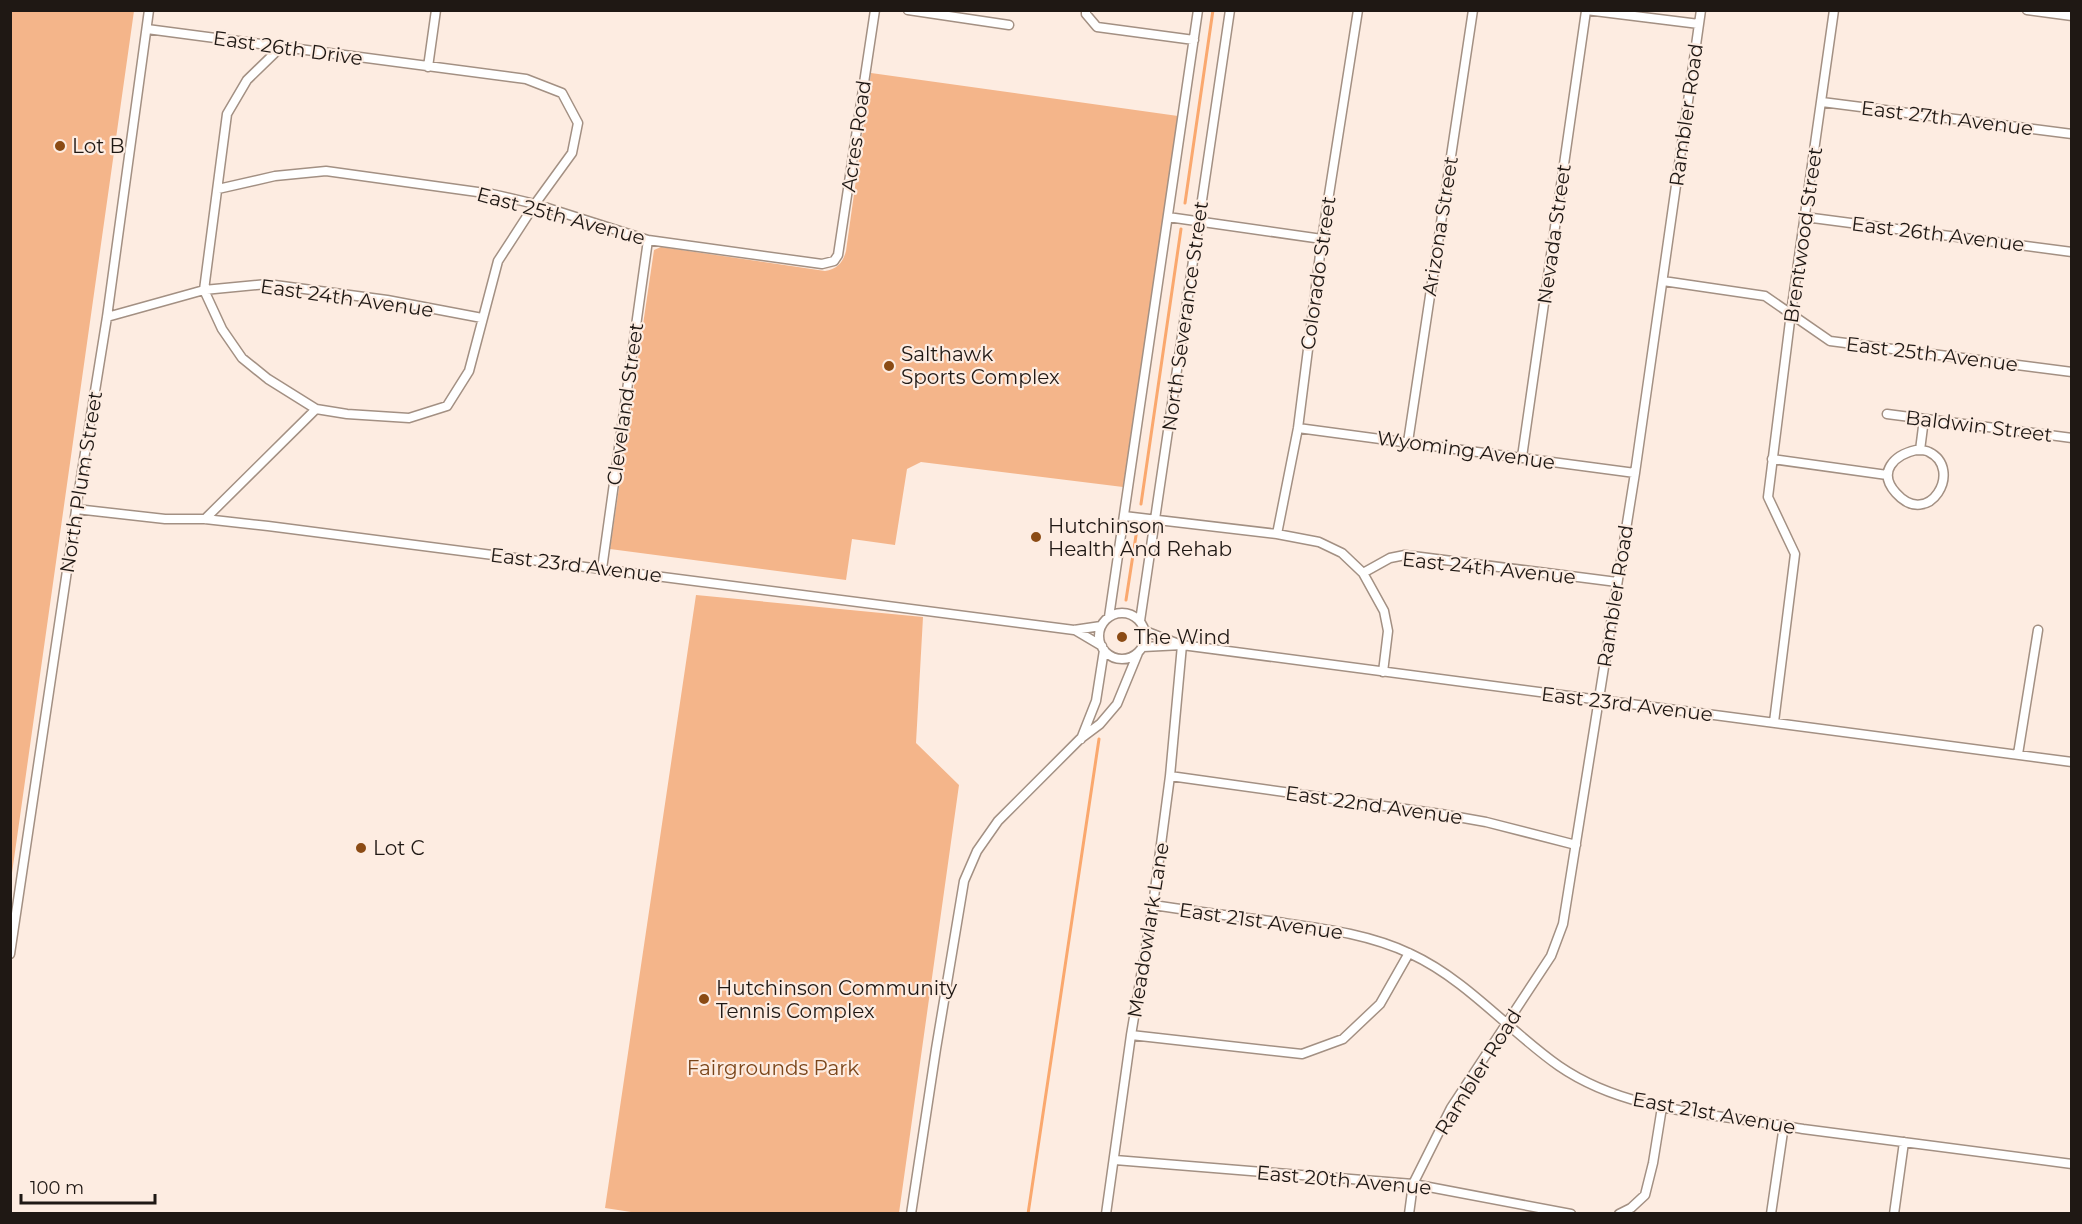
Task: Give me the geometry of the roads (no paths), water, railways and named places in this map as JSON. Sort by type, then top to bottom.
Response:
[{"type":"street","name":"North Plum Street","points":[[10,954],[76,508],[107,317],[149,10]]},
{"type":"street","points":[[428,67],[436,10]]},
{"type":"street","name":"Acres Road","points":[[834,261],[838,255],[842,233],[875,10]]},
{"type":"street","points":[[908,10],[1010,24]]},
{"type":"street","points":[[1086,10],[1086,14],[1097,27],[1194,40]]},
{"type":"street","name":"North Severance Street","points":[[1109,617],[1198,10]]},
{"type":"street","name":"North Severance Street","points":[[1140,621],[1230,10]]},
{"type":"street","name":"Colorado Street","points":[[1277,534],[1298,428],[1322,239],[1358,10]]},
{"type":"street","name":"Arizona Street","points":[[1408,442],[1473,10]]},
{"type":"street","points":[[1586,10],[1699,24]]},
{"type":"street","name":"Nevada Street","points":[[1522,457],[1586,10]]},
{"type":"street","name":"Rambler Road","points":[[1409,1214],[1413,1184],[1451,1108],[1551,956],[1559,939],[1576,846],[1635,472],[1701,10]]},
{"type":"street","name":"Brentwood Street","points":[[1774,722],[1795,554],[1768,497],[1791,313],[1834,10]]},
{"type":"street","points":[[2027,10],[2072,16]]},
{"type":"street","name":"East 26th Drive","points":[[147,29],[526,79],[562,93],[578,123],[572,153],[498,261],[468,370],[447,406],[409,418],[347,414],[316,409]]},
{"type":"street","points":[[205,519],[316,409],[268,380],[242,358],[222,329],[204,290],[227,114],[247,80],[281,47]]},
{"type":"street","name":"East 27th Avenue","points":[[1822,102],[2072,134]]},
{"type":"street","name":"East 25th Avenue","points":[[218,189],[275,176],[326,171],[492,194],[535,204],[648,240],[822,264],[834,261]]},
{"type":"street","points":[[1168,217],[1322,239]]},
{"type":"street","name":"East 26th Avenue","points":[[1805,217],[2072,252]]},
{"type":"street","name":"Cleveland Street","points":[[602,568],[648,240]]},
{"type":"street","name":"East 25th Avenue","points":[[1663,281],[1765,296],[1830,341],[2072,372]]},
{"type":"street","name":"East 24th Avenue","points":[[107,317],[204,290],[267,284],[387,300],[482,318]]},
{"type":"street","name":"Baldwin Street","points":[[1887,414],[2072,438]]},
{"type":"street","points":[[1920,450],[1924,419]]},
{"type":"street","name":"Wyoming Avenue","points":[[1298,428],[1635,472]]},
{"type":"street","points":[[1920,450],[1929,451],[1940,460],[1944,472],[1941,489],[1933,500],[1920,505],[1906,502],[1895,493],[1887,475],[1894,460],[1904,453],[1920,450]]},
{"type":"street","points":[[1772,459],[1887,475]]},
{"type":"street","name":"East 23rd Avenue","points":[[76,508],[165,519],[205,519],[1074,630],[1101,626]]},
{"type":"street","points":[[1124,516],[1277,534],[1319,542],[1332,547],[1351,560],[1363,573],[1384,611],[1388,631],[1383,672]]},
{"type":"street","name":"East 24th Avenue","points":[[1363,573],[1390,558],[1405,555],[1617,582]]},
{"type":"street","points":[[911,1214],[964,881],[977,851],[998,820],[1080,739],[1101,724],[1117,704],[1140,650],[1145,631],[1140,621],[1129,614],[1116,614],[1109,617],[1101,626],[1100,636],[1103,648],[1096,701],[1080,739]]},
{"type":"street","name":"East 23rd Avenue","points":[[1074,630],[1103,648]]},
{"type":"street","points":[[2018,754],[2038,630]]},
{"type":"street","name":"East 23rd Avenue","points":[[1145,631],[1182,645],[2072,762]]},
{"type":"street","name":"East 23rd Avenue","points":[[1140,650],[1182,645]]},
{"type":"street","name":"Meadowlark Lane","points":[[1106,1214],[1131,1035],[1153,905],[1170,776],[1182,645]]},
{"type":"street","points":[[1103,648],[1120,659],[1132,656],[1140,650]]},
{"type":"street","name":"East 22nd Avenue","points":[[1170,776],[1452,816],[1486,822],[1576,846]]},
{"type":"street","name":"East 21st Avenue","points":[[1153,905],[1341,931],[1409,953],[1436,967],[1560,1066],[1604,1090],[1662,1107],[2072,1164]]},
{"type":"street","points":[[1131,1035],[1302,1054],[1343,1039],[1351,1032],[1380,1004],[1409,953]]},
{"type":"street","points":[[1619,1214],[1631,1209],[1645,1195],[1662,1107]]},
{"type":"street","points":[[1771,1214],[1784,1125]]},
{"type":"street","points":[[1894,1214],[1904,1142]]},
{"type":"street","name":"East 20th Avenue","points":[[1115,1160],[1413,1184],[1571,1214]]},
{"type":"waterway","points":[[1185,203],[1213,10]]},
{"type":"waterway","points":[[1141,504],[1181,229]]},
{"type":"waterway","points":[[1126,600],[1137,529]]},
{"type":"waterway","points":[[1028,1214],[1099,739]]},
{"type":"place","name":"Lot B","points":[[60,146]]},
{"type":"place","name":"Salthawk Sports Complex","points":[[889,366]]},
{"type":"place","name":"Hutchinson Health And Rehab","points":[[1036,537]]},
{"type":"place","name":"The Wind","points":[[1122,637]]},
{"type":"place","name":"Lot C","points":[[361,848]]},
{"type":"place","name":"Hutchinson Community Tennis Complex","points":[[704,999]]},
{"type":"park label","name":"Fairgrounds Park","points":[[773,1068]]}]
